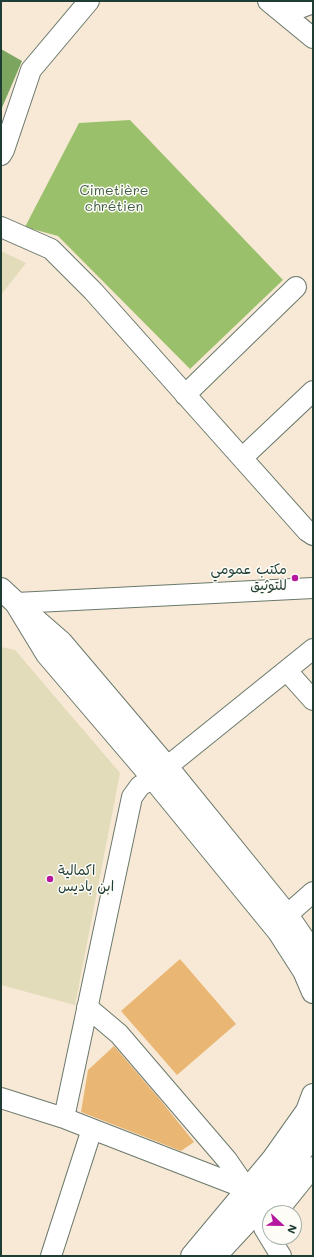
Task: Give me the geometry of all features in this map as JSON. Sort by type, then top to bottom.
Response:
[{"type":"main road","points":[[278,1],[297,8],[313,2]]},
{"type":"main road","points":[[8,596],[47,654],[160,773],[287,915],[313,953]]},
{"type":"main road","points":[[160,773],[279,932],[304,971],[313,992]]},
{"type":"main road","points":[[192,1256],[273,1159],[307,1111],[313,1095]]},
{"type":"main road","points":[[215,1256],[251,1216],[311,1158]]},
{"type":"street","points":[[1,155],[32,70],[88,1]]},
{"type":"street","points":[[268,1],[313,38]]},
{"type":"street","points":[[1,226],[51,249],[93,291],[242,458],[311,530]]},
{"type":"street","points":[[185,395],[296,287]]},
{"type":"street","points":[[242,458],[313,391]]},
{"type":"street","points":[[8,596],[313,588]]},
{"type":"street","points":[[64,1118],[132,797],[140,786],[160,773],[313,649]]},
{"type":"street","points":[[287,671],[313,700]]},
{"type":"street","points":[[287,915],[313,892]]},
{"type":"street","points":[[87,1007],[119,1034],[227,1160],[247,1189]]},
{"type":"street","points":[[1,1098],[64,1118],[247,1189]]},
{"type":"street","points":[[51,1256],[92,1129]]},
{"type":"street","points":[[281,1205],[311,1158]]},
{"type":"street","points":[[274,1245],[281,1256]]},
{"type":"shaded area","points":[[1,251],[26,263],[1,295]]},
{"type":"shaded area","name":"اكمالية ابن باديس","points":[[1,647],[15,650],[120,773],[75,1005],[1,985]]},
{"type":"green space","points":[[1,49],[22,61],[1,110]]},
{"type":"green space","name":"Cimetière chrétien","points":[[130,120],[283,280],[190,369],[58,236],[25,227],[79,123]]},
{"type":"building","points":[[180,959],[236,1024],[177,1075],[121,1011]]},
{"type":"building","points":[[114,1046],[194,1142],[181,1151],[81,1112],[88,1070]]},
{"type":"place","name":"مكتب عمومي للتوثيق","points":[[295,578]]},
{"type":"place","name":"اكمالية ابن باديس","points":[[50,879]]}]
